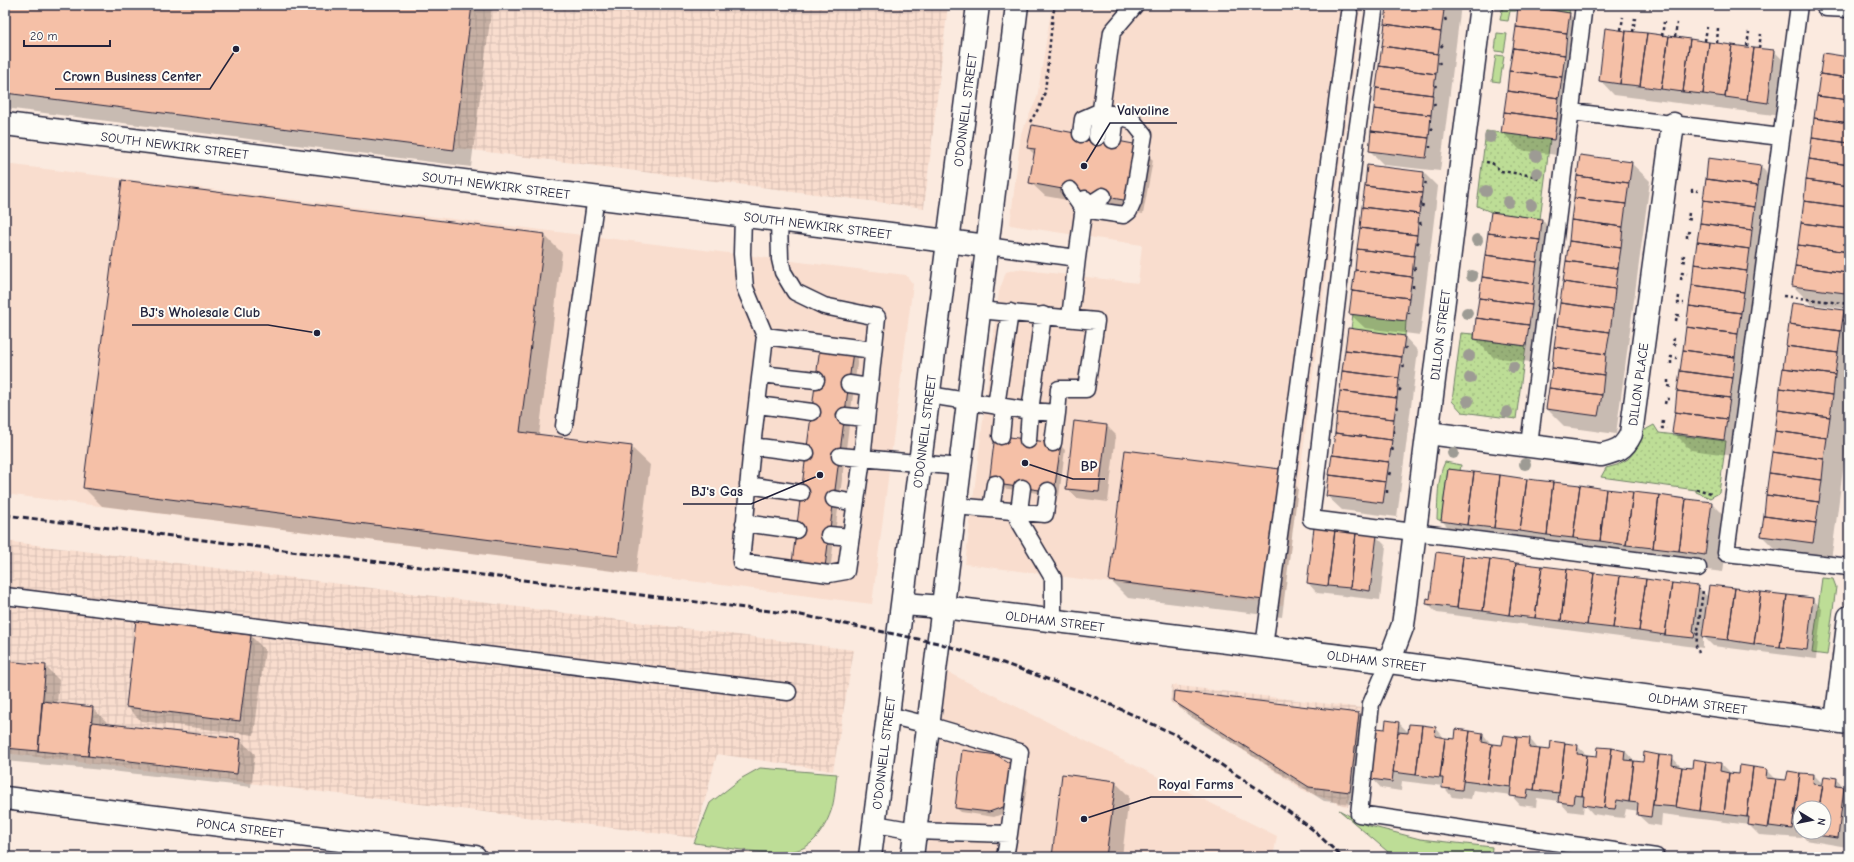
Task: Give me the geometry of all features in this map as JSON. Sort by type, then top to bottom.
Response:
[{"type":"street","name":"O'DONNELL STREET","points":[[870,857],[978,5]]},
{"type":"street","points":[[912,857],[1017,5]]},
{"type":"street","name":"DILLON STREET","points":[[1389,662],[1403,625],[1481,5]]},
{"type":"street","points":[[1827,5],[1849,6]]},
{"type":"street","name":"SOUTH NEWKIRK STREET","points":[[5,124],[596,196],[948,243],[987,246]]},
{"type":"street","name":"DILLON PLACE","points":[[1428,433],[1601,455],[1613,452],[1626,445],[1631,434],[1673,124]]},
{"type":"street","name":"OLDHAM STREET","points":[[903,604],[943,607],[1053,620],[1389,662],[1842,722]]},
{"type":"street","points":[[1842,722],[1849,617]]},
{"type":"street","name":"PONCA STREET","points":[[5,798],[475,857]]},
{"type":"lane","points":[[1097,137],[1112,32],[1135,5]]},
{"type":"lane","points":[[1375,5],[1356,140],[1311,519],[1697,568]]},
{"type":"lane","points":[[1529,445],[1584,5]]},
{"type":"lane","points":[[1799,5],[1726,553],[1849,567]]},
{"type":"lane","points":[[1264,647],[1348,13]]},
{"type":"lane","points":[[1101,111],[1116,123],[1113,140]]},
{"type":"lane","points":[[1081,134],[1083,118],[1101,111],[1132,120],[1144,135],[1133,202],[1129,211],[1124,215],[1083,209]]},
{"type":"lane","points":[[1571,112],[1781,137]]},
{"type":"lane","points":[[1070,318],[1083,209],[1078,192]]},
{"type":"lane","points":[[564,426],[596,196]]},
{"type":"lane","points":[[1083,209],[1103,196]]},
{"type":"lane","points":[[743,216],[742,254],[745,288],[765,336],[740,562],[829,574],[846,571],[862,459],[877,317],[824,306],[794,292],[783,272],[780,259],[780,220]]},
{"type":"lane","points":[[987,246],[1077,258]]},
{"type":"lane","points":[[979,310],[1096,321],[1086,390],[1059,389],[1053,443]]},
{"type":"lane","points":[[1001,436],[1000,406],[1010,312]]},
{"type":"lane","points":[[1028,440],[1030,411],[1043,316]]},
{"type":"lane","points":[[765,336],[873,350]]},
{"type":"lane","points":[[761,374],[816,380]]},
{"type":"lane","points":[[849,384],[869,387]]},
{"type":"lane","points":[[929,395],[1030,411],[1057,413]]},
{"type":"lane","points":[[757,405],[812,412]]},
{"type":"lane","points":[[845,416],[866,418]]},
{"type":"lane","points":[[752,446],[806,453]]},
{"type":"lane","points":[[840,456],[960,467]]},
{"type":"lane","points":[[748,484],[801,494]]},
{"type":"lane","points":[[991,509],[995,484]]},
{"type":"lane","points":[[1022,488],[1018,519],[1053,578],[1053,620]]},
{"type":"lane","points":[[955,506],[1045,514],[1048,491]]},
{"type":"lane","points":[[834,499],[855,504]]},
{"type":"lane","points":[[744,523],[796,530]]},
{"type":"lane","points":[[829,535],[851,537]]},
{"type":"lane","points":[[5,596],[788,692]]},
{"type":"lane","points":[[1389,662],[1371,704],[1359,814],[1656,857]]},
{"type":"lane","points":[[888,715],[928,724],[1020,752],[1005,857]]},
{"type":"lane","points":[[874,824],[915,831],[1009,834]]},
{"type":"path","points":[[1621,30],[1623,17]]},
{"type":"path","points":[[1633,32],[1634,18]]},
{"type":"path","points":[[1662,36],[1664,22]]},
{"type":"path","points":[[1675,37],[1677,23]]},
{"type":"path","points":[[1705,41],[1707,27]]},
{"type":"path","points":[[1717,43],[1718,28]]},
{"type":"path","points":[[1746,46],[1749,32]]},
{"type":"path","points":[[1759,48],[1761,34]]},
{"type":"path","points":[[1479,160],[1492,163],[1501,171],[1534,176],[1538,180],[1562,183]]},
{"type":"path","points":[[1692,196],[1692,190],[1698,191]]},
{"type":"path","points":[[1690,213],[1688,219],[1693,220]]},
{"type":"path","points":[[1686,238],[1687,232],[1692,233]]},
{"type":"path","points":[[1684,255],[1683,261],[1688,262]]},
{"type":"path","points":[[1681,280],[1682,273],[1687,274]]},
{"type":"path","points":[[1760,294],[1849,304]]},
{"type":"path","points":[[1679,296],[1678,303],[1684,303]]},
{"type":"path","points":[[1676,321],[1677,315],[1682,316]]},
{"type":"path","points":[[1674,338],[1673,344],[1677,345]]},
{"type":"path","points":[[1671,364],[1671,357],[1676,358]]},
{"type":"path","points":[[1668,380],[1668,386],[1672,387]]},
{"type":"path","points":[[1665,404],[1666,399],[1671,399]]},
{"type":"path","points":[[1663,421],[1662,428],[1667,428]]},
{"type":"path","points":[[1697,568],[1703,586],[1696,646],[1699,653]]},
{"type":"shaded area","points":[[5,5],[948,5],[924,208],[5,90]]},
{"type":"shaded area","points":[[1052,5],[1361,5],[1283,605],[965,564],[999,292],[1006,272],[1017,269],[1138,283],[1142,245],[1010,225],[1021,133],[1037,98]]},
{"type":"shaded area","points":[[5,164],[906,275],[913,284],[872,604],[5,494]]},
{"type":"shaded area","points":[[5,541],[854,650],[833,771],[717,754],[695,838],[5,753]]},
{"type":"shaded area","points":[[947,672],[1277,836],[1273,857],[926,857]]},
{"type":"shaded area","points":[[1172,685],[1362,708],[1348,807],[1305,791],[1170,702]]},
{"type":"green space","points":[[1503,5],[1517,5],[1516,11],[1510,11],[1508,21],[1500,20]]},
{"type":"green space","points":[[1517,5],[1564,5],[1568,6],[1570,13]]},
{"type":"green space","points":[[1497,33],[1507,34],[1504,52],[1495,51]]},
{"type":"green space","points":[[1496,55],[1504,56],[1500,82],[1492,81]]},
{"type":"green space","points":[[1486,131],[1550,139],[1540,219],[1491,212],[1477,206]]},
{"type":"green space","points":[[1353,314],[1406,321],[1405,336],[1351,329]]},
{"type":"green space","points":[[1461,333],[1474,334],[1474,339],[1526,346],[1516,419],[1462,412],[1452,401]]},
{"type":"green space","points":[[1654,425],[1659,433],[1726,441],[1719,493],[1710,498],[1696,492],[1696,490],[1601,477],[1606,468],[1617,465],[1628,459],[1635,451],[1643,431]]},
{"type":"green space","points":[[1445,462],[1461,465],[1460,471],[1448,469],[1441,521],[1437,519],[1439,482]]},
{"type":"green space","points":[[1822,578],[1833,579],[1836,587],[1827,655],[1812,653]]},
{"type":"green space","points":[[760,768],[837,774],[831,811],[825,826],[815,839],[807,846],[796,850],[783,852],[752,851],[694,843],[710,803],[742,778]]},
{"type":"green space","points":[[1339,810],[1366,825],[1420,839],[1492,847],[1491,857],[1394,857]]},
{"type":"building","points":[[5,5],[472,5],[454,150],[5,93]]},
{"type":"building","points":[[1387,5],[1410,5],[1444,10],[1441,32],[1385,24]]},
{"type":"building","points":[[1410,5],[1445,5],[1444,10]]},
{"type":"building","points":[[1518,5],[1570,13],[1567,33],[1516,27]]},
{"type":"building","points":[[1385,24],[1441,32],[1438,54],[1382,46]]},
{"type":"building","points":[[1516,27],[1567,33],[1565,55],[1513,48]]},
{"type":"building","points":[[1605,28],[1626,31],[1620,84],[1599,81]]},
{"type":"building","points":[[1626,31],[1647,33],[1640,86],[1620,84]]},
{"type":"building","points":[[1647,33],[1669,36],[1661,89],[1640,86]]},
{"type":"building","points":[[1669,36],[1690,39],[1683,92],[1661,89]]},
{"type":"building","points":[[1690,39],[1709,42],[1703,94],[1683,92]]},
{"type":"building","points":[[1709,42],[1732,45],[1725,97],[1703,94]]},
{"type":"building","points":[[1732,45],[1754,48],[1747,100],[1725,97]]},
{"type":"building","points":[[1382,46],[1438,54],[1436,74],[1379,66]]},
{"type":"building","points":[[1513,48],[1565,55],[1562,77],[1509,71]]},
{"type":"building","points":[[1754,48],[1774,50],[1768,103],[1747,100]]},
{"type":"building","points":[[1823,53],[1849,57],[1849,78],[1820,74]]},
{"type":"building","points":[[1379,66],[1436,74],[1433,95],[1376,88]]},
{"type":"building","points":[[1509,71],[1562,77],[1559,98],[1507,91]]},
{"type":"building","points":[[1820,74],[1849,78],[1849,100],[1817,96]]},
{"type":"building","points":[[1376,88],[1433,95],[1431,115],[1374,109]]},
{"type":"building","points":[[1507,91],[1559,98],[1557,119],[1504,112]]},
{"type":"building","points":[[1817,96],[1849,100],[1849,123],[1814,118]]},
{"type":"building","points":[[1374,109],[1431,115],[1429,138],[1371,131]]},
{"type":"building","points":[[1504,112],[1557,119],[1554,140],[1501,133]]},
{"type":"building","points":[[1814,118],[1849,123],[1849,143],[1812,138]]},
{"type":"building","points":[[1032,125],[1139,145],[1129,201],[1029,183],[1035,149],[1027,148]]},
{"type":"building","points":[[1371,131],[1429,138],[1426,158],[1369,151]]},
{"type":"building","points":[[1812,138],[1849,143],[1849,165],[1809,159]]},
{"type":"building","points":[[1580,155],[1632,162],[1629,183],[1577,176]]},
{"type":"building","points":[[1708,158],[1761,165],[1758,186],[1706,179]]},
{"type":"building","points":[[1809,159],[1849,165],[1849,186],[1806,180]]},
{"type":"building","points":[[1367,165],[1424,172],[1422,193],[1365,186]]},
{"type":"building","points":[[1577,176],[1629,183],[1626,204],[1574,198]]},
{"type":"building","points":[[1706,179],[1758,186],[1755,207],[1703,200]]},
{"type":"building","points":[[122,180],[545,234],[520,432],[632,446],[618,556],[83,488]]},
{"type":"building","points":[[1806,180],[1849,186],[1849,207],[1804,201]]},
{"type":"building","points":[[1365,186],[1422,193],[1419,214],[1362,207]]},
{"type":"building","points":[[1574,198],[1626,204],[1623,227],[1571,220]]},
{"type":"building","points":[[1703,200],[1755,207],[1752,230],[1700,223]]},
{"type":"building","points":[[1804,201],[1849,207],[1849,229],[1801,223]]},
{"type":"building","points":[[1362,207],[1419,214],[1417,235],[1360,228]]},
{"type":"building","points":[[1491,212],[1542,219],[1540,240],[1488,233]]},
{"type":"building","points":[[1571,220],[1623,227],[1621,248],[1569,241]]},
{"type":"building","points":[[1700,223],[1752,230],[1750,249],[1697,242]]},
{"type":"building","points":[[1801,223],[1849,229],[1849,252],[1798,245]]},
{"type":"building","points":[[1360,228],[1417,235],[1414,256],[1357,249]]},
{"type":"building","points":[[1488,233],[1540,240],[1537,262],[1485,255]]},
{"type":"building","points":[[1569,241],[1621,248],[1618,268],[1566,261]]},
{"type":"building","points":[[1697,242],[1750,249],[1747,271],[1694,264]]},
{"type":"building","points":[[1798,245],[1849,252],[1847,273],[1795,266]]},
{"type":"building","points":[[1357,249],[1414,256],[1412,277],[1355,270]]},
{"type":"building","points":[[1485,255],[1537,262],[1534,284],[1482,277]]},
{"type":"building","points":[[1566,261],[1618,268],[1615,289],[1563,282]]},
{"type":"building","points":[[1694,264],[1747,271],[1744,292],[1692,285]]},
{"type":"building","points":[[1795,266],[1847,273],[1845,293],[1792,286]]},
{"type":"building","points":[[1355,270],[1412,277],[1409,298],[1352,291]]},
{"type":"building","points":[[1482,277],[1534,284],[1532,305],[1479,298]]},
{"type":"building","points":[[1563,282],[1615,289],[1613,310],[1560,303]]},
{"type":"building","points":[[1692,285],[1744,292],[1741,313],[1689,306]]},
{"type":"building","points":[[1352,291],[1409,298],[1406,321],[1349,314]]},
{"type":"building","points":[[1479,298],[1532,305],[1529,325],[1476,318]]},
{"type":"building","points":[[1560,303],[1613,310],[1610,332],[1557,325]]},
{"type":"building","points":[[1792,303],[1844,310],[1841,331],[1789,324]]},
{"type":"building","points":[[1689,306],[1741,313],[1738,334],[1686,327]]},
{"type":"building","points":[[1476,318],[1529,325],[1526,346],[1474,339]]},
{"type":"building","points":[[1789,324],[1841,331],[1838,353],[1786,346]]},
{"type":"building","points":[[1557,325],[1610,332],[1606,354],[1554,347]]},
{"type":"building","points":[[1686,327],[1738,334],[1735,357],[1683,350]]},
{"type":"building","points":[[1348,328],[1405,336],[1402,357],[1345,350]]},
{"type":"building","points":[[1786,346],[1838,353],[1835,375],[1783,368]]},
{"type":"building","points":[[820,347],[853,351],[825,567],[792,563]]},
{"type":"building","points":[[1554,347],[1606,354],[1604,375],[1552,368]]},
{"type":"building","points":[[1345,350],[1402,357],[1399,378],[1342,371]]},
{"type":"building","points":[[1683,350],[1735,357],[1733,378],[1680,371]]},
{"type":"building","points":[[1552,368],[1604,375],[1602,395],[1549,388]]},
{"type":"building","points":[[1783,368],[1835,375],[1833,395],[1780,388]]},
{"type":"building","points":[[1342,371],[1399,378],[1397,398],[1340,391]]},
{"type":"building","points":[[1680,371],[1733,378],[1730,398],[1677,391]]},
{"type":"building","points":[[1549,388],[1602,395],[1598,416],[1546,409]]},
{"type":"building","points":[[1780,388],[1833,395],[1830,417],[1778,410]]},
{"type":"building","points":[[1340,391],[1397,398],[1394,419],[1337,413]]},
{"type":"building","points":[[1677,391],[1730,398],[1727,419],[1675,412]]},
{"type":"building","points":[[1778,410],[1830,417],[1827,438],[1775,431]]},
{"type":"building","points":[[1675,412],[1727,419],[1724,440],[1672,433]]},
{"type":"building","points":[[1337,413],[1394,419],[1392,440],[1335,433]]},
{"type":"building","points":[[1074,421],[1107,425],[1099,492],[1066,489]]},
{"type":"building","points":[[1775,431],[1827,438],[1824,459],[1772,452]]},
{"type":"building","points":[[1335,433],[1392,440],[1389,462],[1332,455]]},
{"type":"building","points":[[995,435],[1061,444],[1054,492],[989,483]]},
{"type":"building","points":[[1125,450],[1280,469],[1264,600],[1109,581]]},
{"type":"building","points":[[1772,452],[1824,459],[1822,480],[1769,473]]},
{"type":"building","points":[[1332,455],[1389,462],[1386,482],[1329,475]]},
{"type":"building","points":[[1448,469],[1474,472],[1467,525],[1441,521]]},
{"type":"building","points":[[1474,472],[1500,475],[1494,528],[1467,525]]},
{"type":"building","points":[[1769,473],[1822,480],[1819,502],[1766,495]]},
{"type":"building","points":[[1329,475],[1386,482],[1383,503],[1326,496]]},
{"type":"building","points":[[1500,475],[1527,479],[1520,531],[1494,528]]},
{"type":"building","points":[[1527,479],[1553,482],[1547,535],[1520,531]]},
{"type":"building","points":[[1553,482],[1580,485],[1573,538],[1547,535]]},
{"type":"building","points":[[1580,485],[1606,489],[1600,541],[1573,538]]},
{"type":"building","points":[[1606,489],[1633,492],[1626,545],[1600,541]]},
{"type":"building","points":[[1633,492],[1659,495],[1653,548],[1626,545]]},
{"type":"building","points":[[1659,495],[1686,499],[1679,551],[1653,548]]},
{"type":"building","points":[[1766,495],[1819,502],[1816,523],[1764,516]]},
{"type":"building","points":[[1686,499],[1712,502],[1705,555],[1679,551]]},
{"type":"building","points":[[1764,516],[1816,523],[1813,543],[1761,536]]},
{"type":"building","points":[[1314,528],[1335,530],[1328,586],[1307,583]]},
{"type":"building","points":[[1335,530],[1356,533],[1350,588],[1328,586]]},
{"type":"building","points":[[1356,533],[1377,535],[1370,591],[1350,588]]},
{"type":"building","points":[[1436,552],[1463,556],[1457,608],[1426,604],[1427,598],[1430,599]]},
{"type":"building","points":[[1463,556],[1490,559],[1483,611],[1457,608]]},
{"type":"building","points":[[1490,559],[1516,563],[1509,615],[1483,611]]},
{"type":"building","points":[[1516,563],[1542,566],[1535,618],[1509,615]]},
{"type":"building","points":[[1542,566],[1567,569],[1561,621],[1535,618]]},
{"type":"building","points":[[1567,569],[1594,573],[1587,625],[1561,621]]},
{"type":"building","points":[[1594,573],[1620,576],[1613,628],[1587,625]]},
{"type":"building","points":[[1620,576],[1646,579],[1639,631],[1613,628]]},
{"type":"building","points":[[1646,579],[1672,583],[1665,635],[1639,631]]},
{"type":"building","points":[[1672,583],[1699,586],[1693,632],[1695,633],[1694,638],[1665,635]]},
{"type":"building","points":[[1709,585],[1735,588],[1728,640],[1702,637]]},
{"type":"building","points":[[1735,588],[1761,592],[1754,644],[1728,640]]},
{"type":"building","points":[[1761,592],[1787,595],[1780,647],[1754,644]]},
{"type":"building","points":[[1787,595],[1813,598],[1807,650],[1780,647]]},
{"type":"building","points":[[136,620],[251,635],[240,721],[126,707]]},
{"type":"building","points":[[5,661],[46,665],[38,751],[5,748]]},
{"type":"building","points":[[1174,691],[1359,713],[1350,792],[1309,787],[1173,701]]},
{"type":"building","points":[[42,701],[93,707],[88,756],[38,751]]},
{"type":"building","points":[[1386,720],[1399,722],[1392,782],[1371,779],[1377,728],[1385,729]]},
{"type":"building","points":[[92,722],[241,739],[237,774],[88,756]]},
{"type":"building","points":[[1409,724],[1422,725],[1416,775],[1393,772],[1398,732],[1408,733]]},
{"type":"building","points":[[1422,725],[1436,727],[1435,736],[1445,738],[1440,778],[1416,775]]},
{"type":"building","points":[[1456,729],[1470,731],[1462,790],[1442,788],[1443,778],[1440,778],[1445,738],[1455,739]]},
{"type":"building","points":[[1470,731],[1483,733],[1482,742],[1492,744],[1487,784],[1463,781]]},
{"type":"building","points":[[1504,735],[1517,737],[1511,787],[1487,784],[1492,744],[1502,745]]},
{"type":"building","points":[[1517,737],[1530,738],[1529,748],[1540,749],[1534,790],[1528,789],[1527,798],[1510,796]]},
{"type":"building","points":[[1551,741],[1565,743],[1559,793],[1534,790],[1540,749],[1550,750]]},
{"type":"building","points":[[1565,743],[1578,745],[1577,754],[1587,755],[1582,796],[1574,795],[1573,804],[1558,802]]},
{"type":"building","points":[[1598,747],[1612,748],[1604,808],[1583,805],[1584,796],[1582,796],[1587,755],[1597,756]]},
{"type":"building","points":[[1612,748],[1625,751],[1624,760],[1634,761],[1629,802],[1617,800],[1615,809],[1604,808]]},
{"type":"building","points":[[962,750],[997,755],[1024,773],[1020,801],[989,812],[955,808]]},
{"type":"building","points":[[1644,752],[1659,755],[1651,817],[1637,815],[1638,803],[1629,802],[1634,761],[1643,762]]},
{"type":"building","points":[[1659,755],[1673,756],[1672,765],[1682,767],[1676,807],[1653,805]]},
{"type":"building","points":[[1693,759],[1706,761],[1700,811],[1676,807],[1682,767],[1692,768]]},
{"type":"building","points":[[1706,761],[1721,763],[1720,771],[1729,773],[1724,814],[1700,811]]},
{"type":"building","points":[[1740,765],[1753,767],[1747,817],[1724,814],[1729,773],[1739,774]]},
{"type":"building","points":[[1753,767],[1767,769],[1766,778],[1776,779],[1768,828],[1748,825],[1749,817],[1747,817]]},
{"type":"building","points":[[1788,771],[1800,773],[1796,800],[1792,800],[1792,829],[1769,826],[1776,779],[1786,780]]},
{"type":"building","points":[[1800,773],[1814,774],[1813,784],[1823,785],[1820,800],[1797,800]]},
{"type":"building","points":[[1062,774],[1116,781],[1106,857],[1052,857]]},
{"type":"building","points":[[1824,776],[1837,778],[1836,786],[1844,787],[1838,838],[1832,837],[1832,800],[1820,800]]},
{"type":"railway","points":[[5,515],[801,615],[938,643],[1003,663],[1088,694],[1176,735],[1258,789],[1312,829],[1342,857]]},
{"type":"place","name":"Crown Business Center","points":[[236,49]]},
{"type":"place","name":"Valvoline","points":[[1084,166]]},
{"type":"place","name":"BJ's Wholesale Club","points":[[317,333]]},
{"type":"place","name":"BP","points":[[1025,463]]},
{"type":"place","name":"BJ's Gas","points":[[820,475]]},
{"type":"place","name":"Royal Farms","points":[[1084,819]]}]
